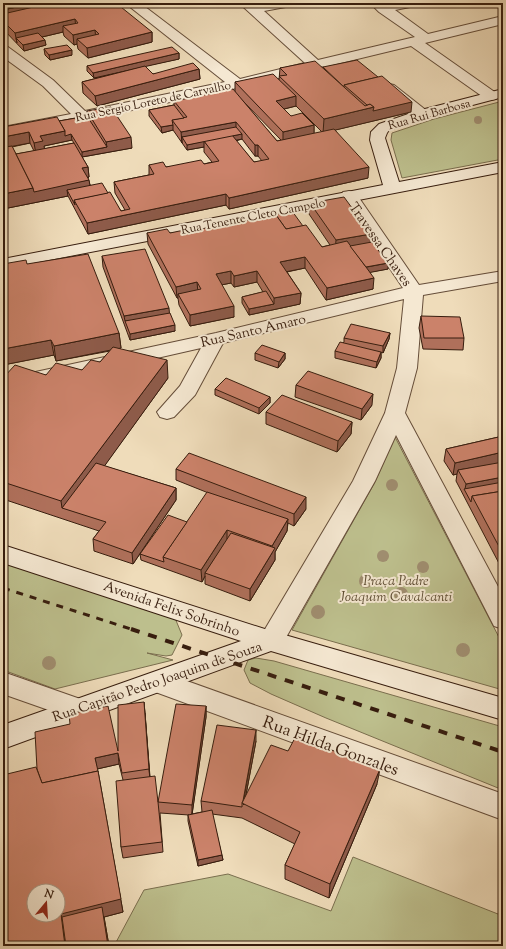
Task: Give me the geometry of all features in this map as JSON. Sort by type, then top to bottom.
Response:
[{"type":"street","points":[[132,3],[236,84]]},
{"type":"street","points":[[250,6],[286,3]]},
{"type":"street","points":[[381,6],[410,3]]},
{"type":"street","points":[[250,6],[316,66]]},
{"type":"street","points":[[381,6],[420,40],[497,95]]},
{"type":"street","name":"Rua Sergio Loreto de Carvalho","points":[[3,132],[236,84],[503,20]]},
{"type":"street","points":[[3,50],[48,83],[82,116]]},
{"type":"street","points":[[350,57],[362,66]]},
{"type":"street","points":[[380,81],[422,114]]},
{"type":"street","name":"Rua Rui Barbosa","points":[[392,187],[378,143],[377,135],[384,126],[422,114],[497,95]]},
{"type":"street","name":"Rua Tenente Cleto Campelo","points":[[3,264],[392,187],[503,167]]},
{"type":"street","name":"Travessa Chaves","points":[[349,196],[414,291]]},
{"type":"street","name":"Rua Santo Amaro","points":[[3,386],[216,340],[414,291],[503,276]]},
{"type":"street","name":"Rua Capitão Pedro Joaquim de Souza","points":[[3,737],[77,709],[159,682],[271,641],[364,481],[395,413],[407,368],[414,291]]},
{"type":"street","points":[[167,412],[188,390],[216,340]]},
{"type":"street","points":[[395,413],[503,619]]},
{"type":"street","name":"Avenida Felix Sobrinho","points":[[3,554],[271,641],[503,709]]},
{"type":"street","name":"Rua Hilda Gonzales","points":[[159,682],[503,807]]},
{"type":"street","points":[[3,683],[77,709]]},
{"type":"green space","points":[[503,101],[503,159],[402,178],[391,140],[392,133],[434,119]]},
{"type":"green space","name":"Praça Padre Joaquim Cavalcanti","points":[[395,437],[503,645],[503,690],[292,630],[374,484]]},
{"type":"green space","points":[[3,561],[175,618],[182,635],[172,655],[166,656],[147,653],[173,660],[55,689],[3,670]]},
{"type":"green space","points":[[256,658],[274,661],[503,727],[503,790],[326,718],[271,694],[250,683],[244,670],[248,660]]},
{"type":"green space","points":[[353,857],[503,916],[503,946],[114,946],[144,890],[228,874],[331,911]]},
{"type":"building","points":[[3,3],[35,3],[3,10]]},
{"type":"building","points":[[51,3],[116,3],[152,32],[87,48],[77,39],[99,34],[95,30],[73,35],[63,26],[78,23],[75,19],[15,33],[3,21],[3,14]]},
{"type":"building","points":[[38,33],[45,40],[23,45],[16,38]]},
{"type":"building","points":[[67,45],[72,50],[49,55],[44,49]]},
{"type":"building","points":[[172,47],[179,53],[93,73],[87,66]]},
{"type":"building","points":[[357,60],[378,77],[344,85],[344,87],[323,67]]},
{"type":"building","points":[[315,61],[365,106],[370,104],[374,107],[324,119],[279,76],[287,75],[280,68]]},
{"type":"building","points":[[193,63],[199,69],[95,96],[82,82],[145,66],[153,74]]},
{"type":"building","points":[[273,74],[296,96],[276,101],[291,116],[302,113],[314,125],[283,132],[235,82]]},
{"type":"building","points":[[382,76],[412,102],[373,111],[374,107],[370,104],[367,105],[344,85]]},
{"type":"building","points":[[233,89],[277,141],[334,129],[369,167],[229,198],[226,194],[87,223],[74,200],[110,192],[121,211],[130,209],[114,182],[154,174],[149,165],[163,162],[166,167],[201,160],[204,164],[219,161],[204,141],[232,135],[254,162],[269,159],[236,122],[181,132],[172,120],[187,117],[174,101]]},
{"type":"building","points":[[174,105],[184,118],[172,120],[173,125],[161,127],[149,110]]},
{"type":"building","points":[[111,107],[131,137],[106,142],[87,111]]},
{"type":"building","points":[[87,116],[107,147],[82,152],[71,134],[65,136],[65,131],[59,121]]},
{"type":"building","points":[[57,117],[65,131],[40,136],[43,141],[34,143],[29,132],[3,137],[3,127]]},
{"type":"building","points":[[236,127],[242,134],[187,145],[182,137]]},
{"type":"building","points":[[3,143],[5,147],[12,146],[33,188],[3,194]]},
{"type":"building","points":[[74,143],[88,167],[82,168],[89,180],[34,192],[16,154]]},
{"type":"building","points":[[102,183],[108,193],[74,200],[75,205],[67,190]]},
{"type":"building","points":[[344,197],[371,234],[336,240],[310,203]]},
{"type":"building","points":[[292,211],[303,226],[286,229],[276,215],[273,215]]},
{"type":"building","points":[[276,215],[286,229],[306,225],[322,247],[347,241],[374,278],[327,288],[305,257],[280,262],[301,293],[274,298],[257,271],[234,276],[231,271],[216,274],[234,306],[190,315],[178,294],[201,289],[197,282],[176,287],[147,233],[167,229],[170,233],[189,229],[190,231]]},
{"type":"building","points":[[372,242],[388,263],[366,267],[350,246]]},
{"type":"building","points":[[145,249],[169,308],[124,316],[102,256]]},
{"type":"building","points":[[88,254],[119,333],[54,346],[51,340],[3,349],[3,264],[26,260],[27,264]]},
{"type":"building","points":[[266,291],[274,304],[249,309],[242,297]]},
{"type":"building","points":[[170,313],[175,325],[130,334],[125,321]]},
{"type":"building","points":[[421,316],[460,317],[464,338],[424,338]]},
{"type":"building","points":[[351,324],[390,333],[383,346],[344,338]]},
{"type":"building","points":[[340,342],[381,352],[377,362],[335,351]]},
{"type":"building","points":[[262,345],[285,353],[279,362],[255,353]]},
{"type":"building","points":[[113,347],[167,360],[61,501],[3,482],[3,378],[15,365],[46,375],[56,363],[82,370],[91,360],[100,362]]},
{"type":"building","points":[[308,371],[373,394],[362,409],[296,385]]},
{"type":"building","points":[[226,378],[270,397],[259,408],[215,389]]},
{"type":"building","points":[[282,395],[352,422],[338,441],[266,412]]},
{"type":"building","points":[[503,436],[503,452],[455,463],[446,449]]},
{"type":"building","points":[[189,453],[306,497],[294,514],[176,469]]},
{"type":"building","points":[[503,462],[503,477],[466,484],[458,470]]},
{"type":"building","points":[[96,463],[176,488],[132,553],[93,539],[106,522],[62,508]]},
{"type":"building","points":[[503,482],[503,491],[472,496],[471,502],[464,489]]},
{"type":"building","points":[[503,491],[503,554],[472,496]]},
{"type":"building","points":[[207,492],[288,519],[272,546],[227,530],[201,570],[163,557]]},
{"type":"building","points":[[168,515],[187,522],[163,557],[164,562],[140,554]]},
{"type":"building","points":[[231,533],[275,548],[250,589],[205,573]]},
{"type":"building","points":[[144,702],[149,769],[122,773],[118,753],[95,758],[98,771],[42,783],[37,769],[35,732],[70,724],[69,714],[108,706],[118,751],[118,705]]},
{"type":"building","points":[[176,704],[206,706],[192,805],[158,802]]},
{"type":"building","points":[[217,725],[256,730],[242,807],[201,801]]},
{"type":"building","points":[[296,736],[380,769],[330,884],[285,865],[300,832],[242,803],[271,745],[288,751]]},
{"type":"building","points":[[36,767],[42,783],[98,771],[121,899],[66,913],[66,883],[26,883],[26,923],[62,923],[65,946],[3,946],[3,775]]},
{"type":"building","points":[[155,776],[162,842],[121,847],[116,781]]},
{"type":"building","points":[[212,810],[222,855],[198,860],[188,815]]},
{"type":"building","points":[[102,907],[108,946],[66,946],[63,923],[66,923],[66,916]]},
{"type":"railway","points":[[3,588],[134,630]]},
{"type":"railway","points":[[131,629],[503,752]]}]
